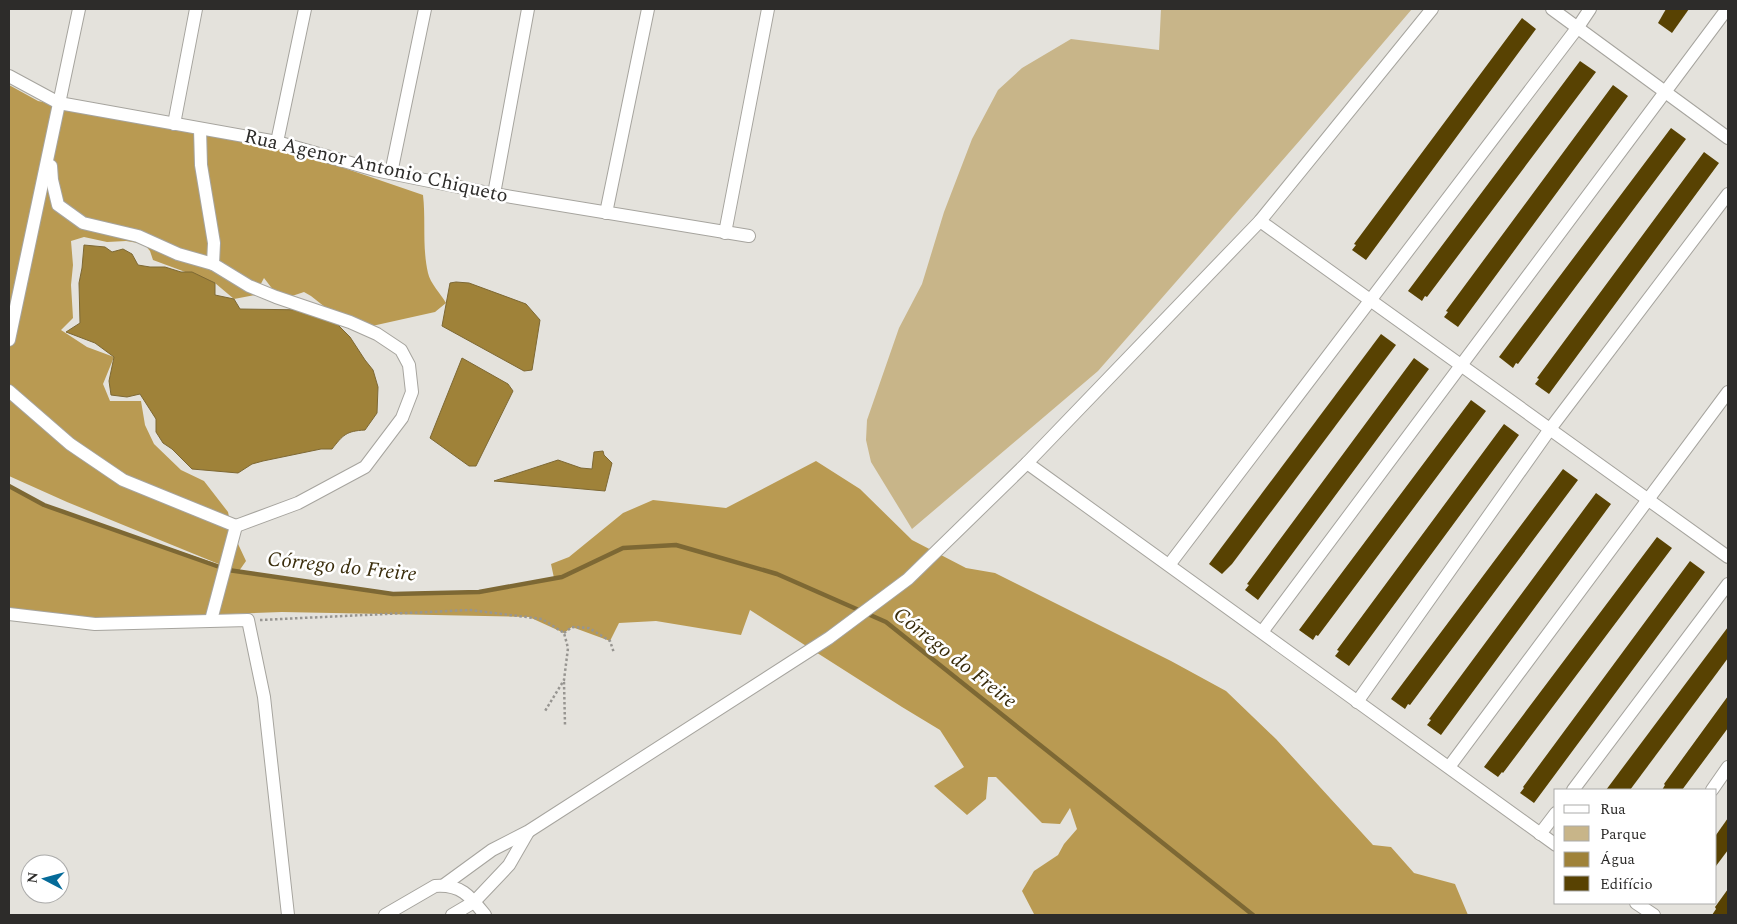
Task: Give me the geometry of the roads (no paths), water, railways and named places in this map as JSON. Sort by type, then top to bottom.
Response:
[{"type":"street","points":[[9,340],[79,9]]},
{"type":"street","points":[[174,124],[196,9]]},
{"type":"street","points":[[277,142],[305,9]]},
{"type":"street","points":[[391,173],[425,9]]},
{"type":"street","points":[[494,194],[528,9]]},
{"type":"street","points":[[606,213],[648,9]]},
{"type":"street","points":[[725,232],[768,9]]},
{"type":"street","points":[[444,885],[492,850],[529,831],[829,638],[908,579],[1027,463],[1260,221],[1432,9]]},
{"type":"street","points":[[1552,9],[1728,138]]},
{"type":"street","points":[[1169,565],[1578,28],[1590,9]]},
{"type":"street","points":[[1262,632],[1726,9]]},
{"type":"street","name":"Rua Agenor Antonio Chiqueto","points":[[9,76],[59,103],[277,142],[375,170],[494,194],[749,236]]},
{"type":"street","points":[[200,129],[201,165],[214,243],[213,264]]},
{"type":"street","points":[[9,391],[70,444],[123,480],[236,526],[298,503],[365,467],[402,418],[412,392],[409,365],[400,350],[377,334],[350,322],[249,286],[213,264],[178,254],[138,236],[83,223],[58,205],[52,180],[50,150]]},
{"type":"street","points":[[1357,702],[1550,429],[1728,194]]},
{"type":"street","points":[[1260,221],[1728,557]]},
{"type":"street","points":[[1449,767],[1728,392]]},
{"type":"street","points":[[1027,463],[1554,844]]},
{"type":"street","points":[[211,620],[236,526]]},
{"type":"street","points":[[1574,789],[1728,584]]},
{"type":"street","points":[[9,614],[95,624],[248,620],[264,697],[288,915]]},
{"type":"street","points":[[1713,789],[1728,767]]},
{"type":"street","points":[[1540,834],[1554,816]]},
{"type":"street","points":[[452,915],[474,902],[509,865],[529,831]]},
{"type":"street","points":[[385,915],[435,886],[444,885],[461,890],[485,915]]},
{"type":"street","points":[[1638,904],[1654,915]]},
{"type":"water","points":[[84,245],[105,247],[112,252],[123,249],[132,254],[138,265],[192,272],[215,283],[215,295],[234,299],[240,309],[308,310],[329,316],[350,337],[373,370],[378,387],[377,413],[365,430],[353,431],[346,435],[332,449],[321,449],[263,461],[252,464],[238,473],[192,469],[172,449],[163,443],[156,432],[156,419],[140,394],[127,397],[111,395],[109,381],[114,357],[95,343],[66,332],[80,323],[79,283]]},
{"type":"water","points":[[450,283],[469,283],[526,304],[540,320],[532,370],[524,371],[442,326]]},
{"type":"water","points":[[462,358],[508,384],[513,391],[476,466],[469,466],[430,438]]},
{"type":"water","points":[[603,451],[604,455],[612,463],[605,491],[494,481],[558,460],[581,468],[592,469],[594,452]]},
{"type":"waterway","name":"Córrego do Freire","points":[[9,486],[44,505],[228,570],[393,594],[479,592],[562,577],[623,548],[676,545],[777,574],[886,622],[1253,915]]}]
